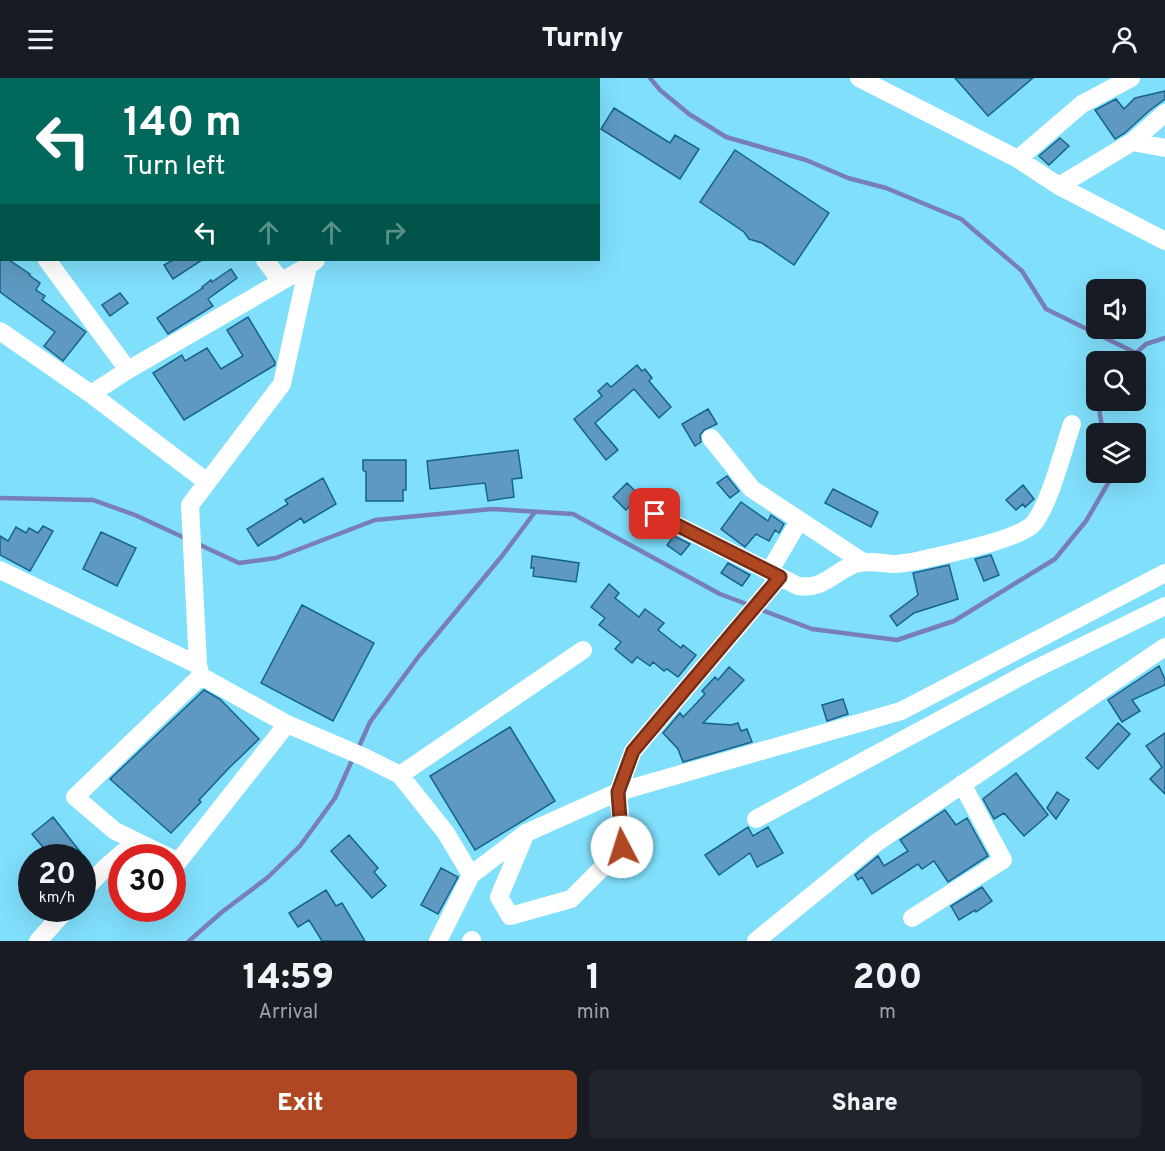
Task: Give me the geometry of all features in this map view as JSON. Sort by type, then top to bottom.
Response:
[{"type":"street","points":[[859,78],[1018,159],[1059,186],[1165,241]]},
{"type":"street","points":[[1018,159],[1082,104],[1131,78]]},
{"type":"street","points":[[1059,186],[1132,142],[1165,113]]},
{"type":"street","points":[[1132,142],[1165,148]]},
{"type":"street","points":[[48,261],[128,370]]},
{"type":"street","points":[[265,261],[281,280]]},
{"type":"street","points":[[91,393],[312,263]]},
{"type":"street","points":[[142,844],[115,831],[75,797],[199,670],[190,504],[282,384],[312,263]]},
{"type":"street","points":[[0,332],[91,393],[207,482]]},
{"type":"street","points":[[655,514],[774,580],[810,588],[863,562],[907,563],[921,560],[1016,535],[1033,525],[1043,509],[1072,424]]},
{"type":"street","points":[[711,438],[752,489],[863,562]]},
{"type":"street","points":[[526,833],[499,897],[510,916],[571,899],[622,847],[618,792],[633,751],[748,617],[774,580],[799,521]]},
{"type":"street","points":[[0,570],[199,670],[288,724],[400,775],[446,833],[471,875]]},
{"type":"street","points":[[438,941],[471,875],[526,833],[618,792],[901,711],[1165,573]]},
{"type":"street","points":[[756,819],[1031,671],[1165,606]]},
{"type":"street","points":[[400,775],[583,650]]},
{"type":"street","points":[[756,941],[876,843],[962,784],[1163,654]]},
{"type":"street","points":[[186,852],[288,724]]},
{"type":"street","points":[[912,918],[1003,860],[962,784]]},
{"type":"street","points":[[96,877],[136,841]]},
{"type":"street","points":[[38,941],[55,922]]},
{"type":"building","points":[[955,78],[1033,78],[988,116]]},
{"type":"building","points":[[1165,91],[1165,99],[1115,139],[1095,110],[1116,99],[1124,109],[1135,98]]},
{"type":"building","points":[[614,108],[670,143],[675,135],[699,149],[680,179],[601,129]]},
{"type":"building","points":[[1060,138],[1069,146],[1049,165],[1039,156]]},
{"type":"building","points":[[735,150],[829,213],[794,265],[762,243],[749,239],[744,232],[700,202]]},
{"type":"building","points":[[0,261],[10,261],[40,283],[36,290],[45,296],[42,300],[86,332],[63,361],[44,346],[55,332],[0,292]]},
{"type":"building","points":[[171,261],[200,261],[173,279],[164,265]]},
{"type":"building","points":[[231,269],[237,278],[208,299],[213,306],[168,334],[157,318],[203,288],[211,280],[212,282]]},
{"type":"building","points":[[120,293],[128,303],[110,316],[102,305]]},
{"type":"building","points":[[248,317],[275,365],[184,420],[153,373],[182,355],[185,361],[207,348],[221,369],[243,356],[227,330]]},
{"type":"building","points":[[637,365],[642,371],[645,369],[652,378],[649,381],[671,407],[659,418],[634,389],[595,423],[618,450],[606,460],[574,419],[602,396],[598,391],[607,383],[611,387]]},
{"type":"building","points":[[708,409],[717,424],[704,430],[700,435],[701,442],[695,446],[682,424]]},
{"type":"building","points":[[518,450],[522,478],[512,479],[514,497],[488,501],[485,483],[430,489],[427,461]]},
{"type":"building","points":[[363,460],[406,460],[406,490],[403,490],[403,501],[366,501],[366,472],[363,470]]},
{"type":"building","points":[[727,476],[739,491],[730,498],[717,483]]},
{"type":"building","points":[[323,478],[336,504],[304,523],[301,518],[258,546],[247,529],[288,504],[285,500]]},
{"type":"building","points":[[627,483],[640,496],[626,510],[613,497]]},
{"type":"building","points":[[1023,485],[1034,499],[1025,507],[1023,504],[1016,510],[1006,500]]},
{"type":"building","points":[[833,489],[878,512],[871,527],[825,503]]},
{"type":"building","points":[[741,502],[768,521],[771,515],[784,524],[779,533],[775,530],[769,541],[756,534],[745,547],[721,529]]},
{"type":"building","points":[[43,526],[53,531],[30,571],[0,555],[0,536],[8,541],[16,527],[26,533],[29,528],[38,533]]},
{"type":"building","points":[[101,532],[136,548],[117,586],[83,569]]},
{"type":"building","points":[[674,536],[690,544],[681,555],[667,545]]},
{"type":"building","points":[[991,555],[999,575],[984,581],[975,559]]},
{"type":"building","points":[[532,556],[579,563],[576,582],[533,576]]},
{"type":"building","points":[[728,563],[750,575],[742,586],[721,573]]},
{"type":"building","points":[[949,565],[958,599],[914,613],[897,626],[890,616],[918,595],[913,573]]},
{"type":"building","points":[[609,584],[619,593],[615,598],[639,617],[645,609],[664,623],[658,630],[681,648],[683,645],[696,655],[678,677],[667,669],[664,671],[653,662],[650,666],[637,657],[632,663],[615,649],[621,642],[599,625],[605,618],[591,607]]},
{"type":"building","points":[[302,605],[374,643],[333,721],[261,683]]},
{"type":"building","points":[[1159,666],[1165,679],[1165,685],[1132,700],[1140,711],[1122,722],[1108,700]]},
{"type":"building","points":[[729,667],[744,680],[703,723],[731,725],[738,723],[741,731],[747,729],[752,742],[683,762],[678,749],[663,733],[680,713],[683,717],[705,694],[702,691],[715,677],[718,680]]},
{"type":"building","points":[[204,690],[220,699],[259,739],[199,800],[201,802],[171,833],[110,779]]},
{"type":"building","points":[[843,699],[848,714],[827,721],[822,705]]},
{"type":"building","points":[[1118,723],[1130,734],[1098,769],[1086,758]]},
{"type":"building","points":[[510,727],[555,801],[475,850],[430,776]]},
{"type":"building","points":[[1165,733],[1165,794],[1150,779],[1162,767],[1146,746]]},
{"type":"building","points":[[1016,773],[1048,815],[1024,836],[1004,813],[994,819],[983,799]]},
{"type":"building","points":[[1057,792],[1069,800],[1056,819],[1047,808]]},
{"type":"building","points":[[945,810],[956,825],[967,818],[988,856],[948,882],[934,861],[922,869],[918,864],[872,894],[862,877],[858,880],[855,875],[878,856],[884,866],[908,851],[900,840]]},
{"type":"building","points":[[53,817],[74,844],[40,844],[32,834]]},
{"type":"building","points":[[748,827],[753,836],[768,827],[783,853],[757,867],[750,853],[719,875],[705,855]]},
{"type":"building","points":[[349,835],[378,868],[374,872],[386,886],[372,898],[331,851]]},
{"type":"building","points":[[441,868],[458,877],[438,914],[421,905]]},
{"type":"building","points":[[982,887],[992,901],[959,920],[951,906]]},
{"type":"building","points":[[326,890],[336,906],[342,903],[365,941],[322,941],[309,920],[298,927],[289,913]]},
{"type":"waterway","points":[[650,78],[660,90],[689,114],[726,137],[806,160],[848,178],[886,188],[961,219],[1022,271],[1046,309],[1132,351]]},
{"type":"waterway","points":[[1138,351],[1146,344],[1165,338]]},
{"type":"waterway","points":[[1099,411],[1101,423]]},
{"type":"waterway","points":[[759,609],[812,629],[897,640],[954,621],[1055,559],[1086,521],[1108,483]]},
{"type":"waterway","points":[[0,498],[93,500],[135,515],[187,539]]},
{"type":"waterway","points":[[198,544],[239,563],[276,558],[375,520],[492,509],[573,514],[720,594],[749,605]]},
{"type":"waterway","points":[[357,751],[370,722],[419,656],[502,556],[535,512]]},
{"type":"waterway","points":[[189,941],[222,912],[267,878],[300,846],[335,798],[353,758]]},
{"type":"route","points":[[622,847],[618,792],[633,751],[780,577],[655,514]]}]
